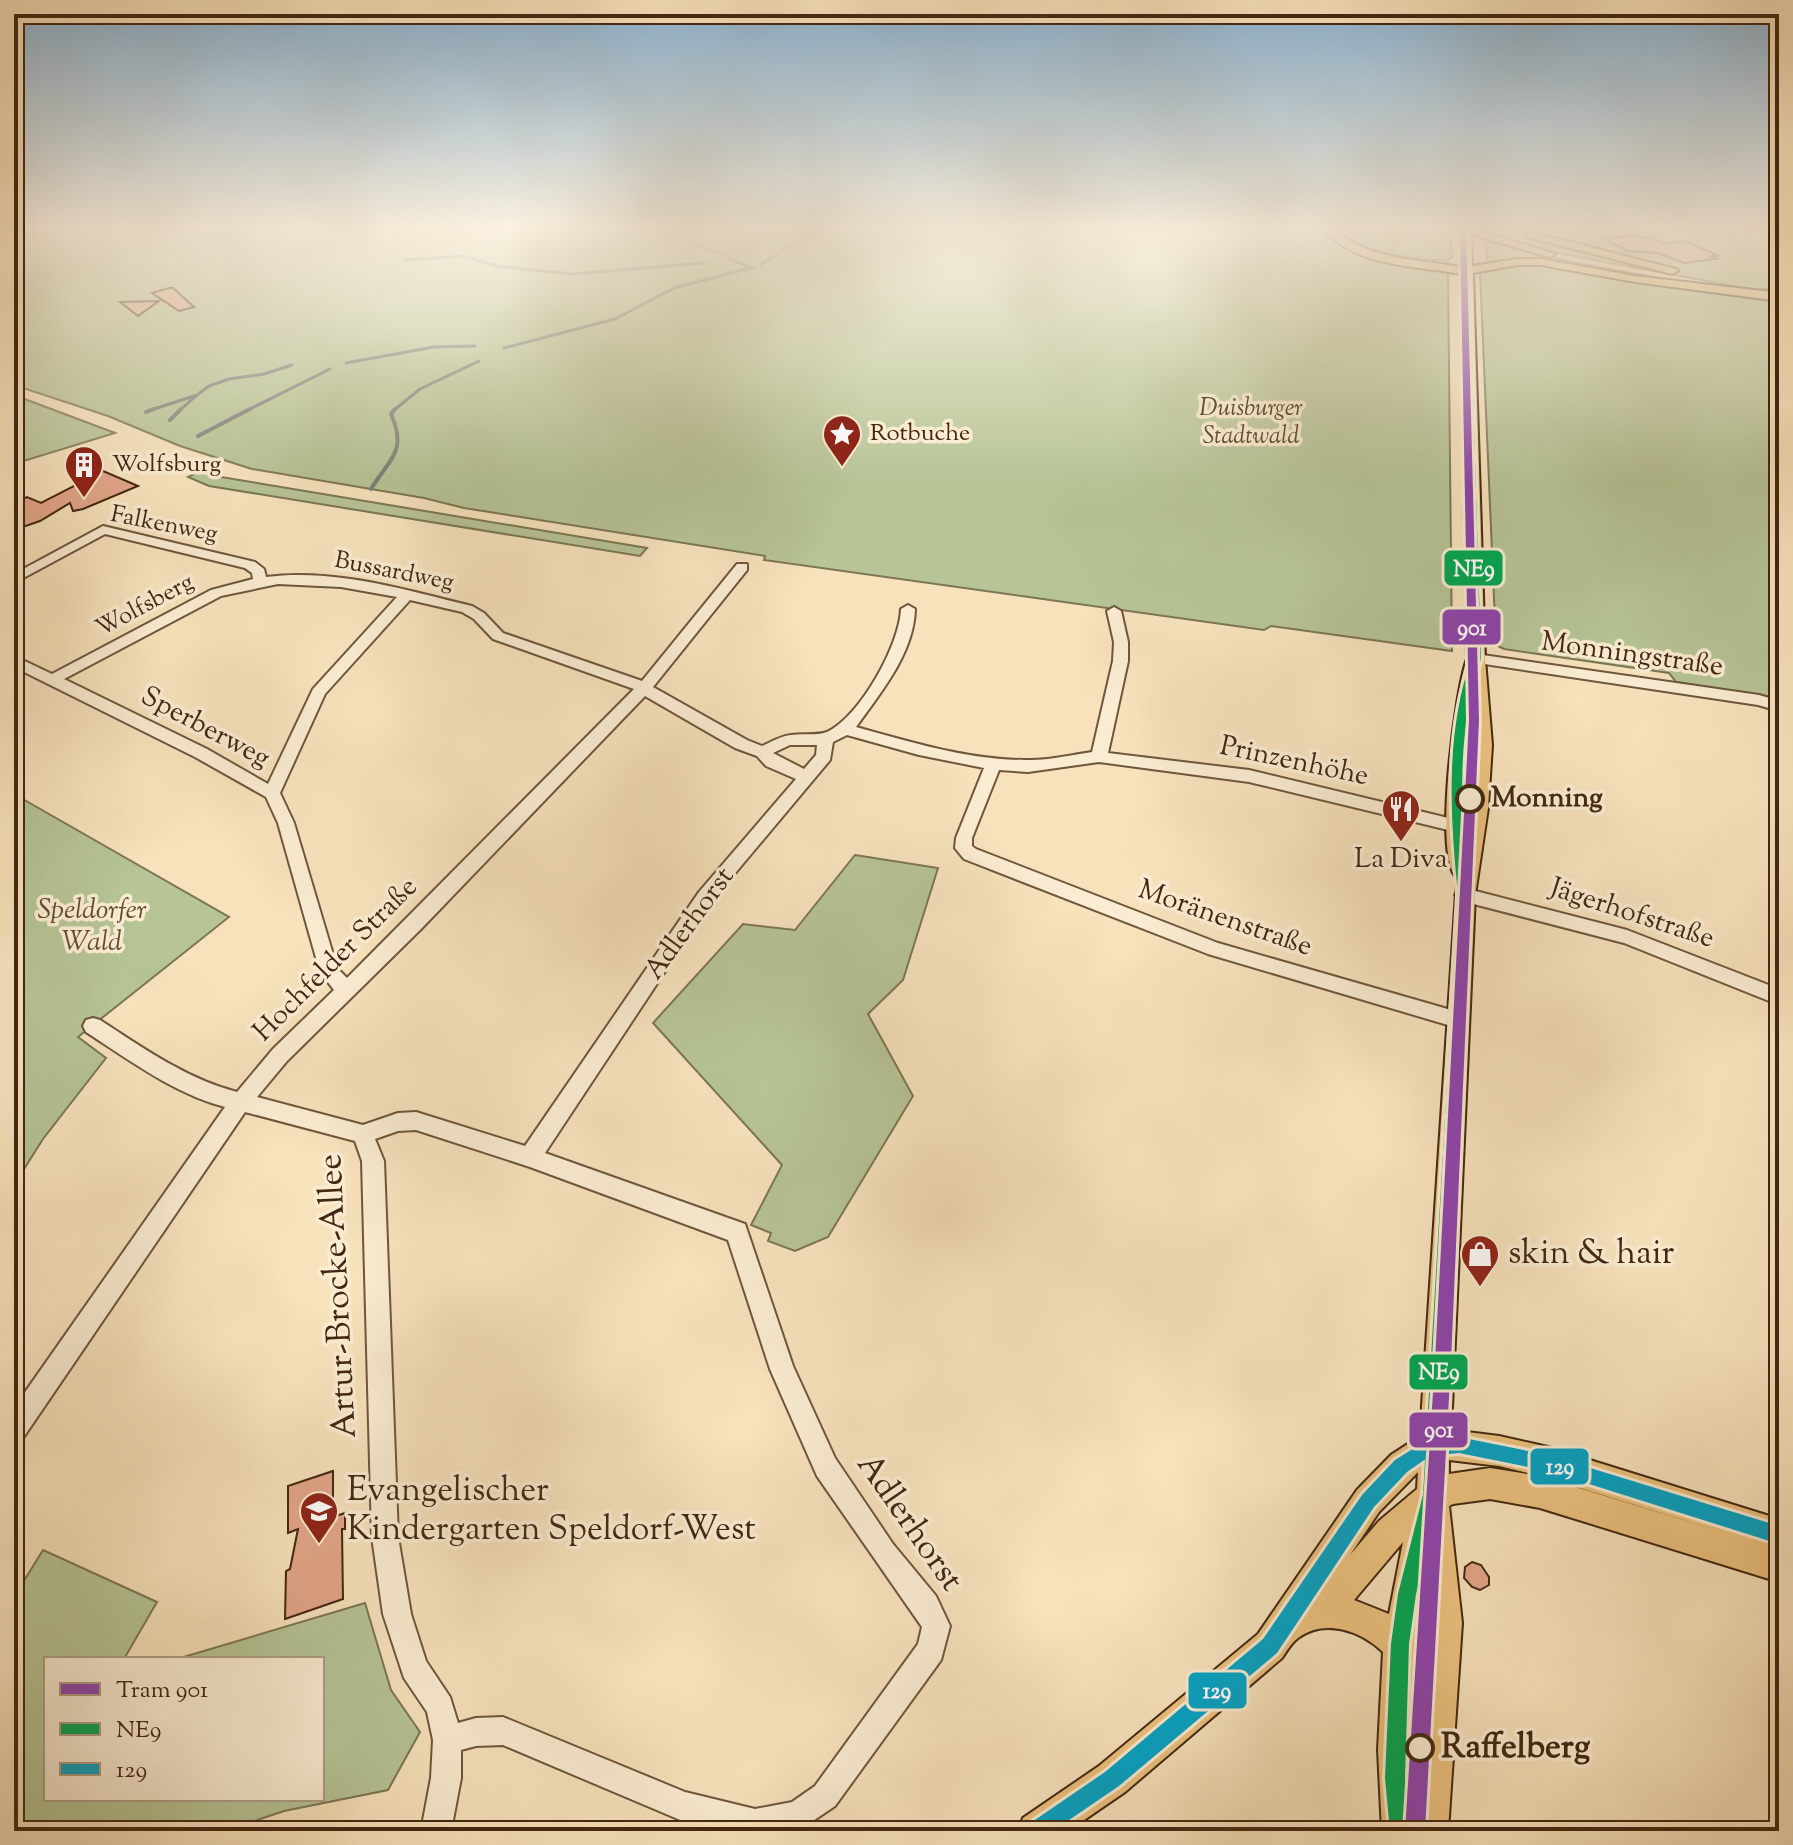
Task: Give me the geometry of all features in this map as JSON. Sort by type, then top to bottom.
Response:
[{"type":"main road","points":[[1430,1831],[1445,1623],[1432,1495],[1434,1445],[1466,828],[1482,687],[1476,659],[1470,311]]},
{"type":"main road","points":[[1036,1831],[1112,1779],[1270,1646],[1286,1626],[1334,1548],[1384,1483],[1418,1453],[1434,1445],[1498,1450],[1779,1535]]},
{"type":"main road","points":[[1286,1626],[1323,1610],[1367,1558],[1432,1495],[1474,1483],[1526,1489],[1779,1566]]},
{"type":"main road","points":[[1400,1831],[1395,1778],[1400,1644],[1407,1594],[1432,1495]]},
{"type":"main road","points":[[1323,1610],[1362,1617],[1381,1626],[1400,1644]]},
{"type":"street","name":"Falkenweg","points":[[14,579],[103,530],[250,565],[259,572],[260,580]]},
{"type":"street","name":"Hochfelder Straße","points":[[14,1429],[240,1103],[280,1055],[480,858],[643,689],[742,567]]},
{"type":"street","name":"Bussardweg","points":[[260,580],[317,580],[467,609],[506,639],[629,680],[643,689]]},
{"type":"street","name":"Wolfsberg","points":[[53,679],[216,593],[260,580]]},
{"type":"street","points":[[272,793],[318,692],[406,596]]},
{"type":"street","points":[[763,752],[788,740],[825,739],[846,729],[891,660],[910,620],[908,609]]},
{"type":"street","points":[[1099,757],[1114,700],[1121,652],[1114,611]]},
{"type":"street","name":"Monningstraße","points":[[1476,659],[1759,700],[1778,710]]},
{"type":"street","points":[[14,661],[53,679]]},
{"type":"street","name":"Sperberweg","points":[[53,679],[201,753],[272,793],[286,823],[329,972],[346,990]]},
{"type":"street","points":[[643,689],[741,744],[763,752],[772,762],[807,777],[824,756],[825,739]]},
{"type":"street","name":"Prinzenhöhe","points":[[846,729],[919,750],[993,764],[1028,766],[1099,757],[1178,764],[1249,776],[1466,828]]},
{"type":"street","name":"Moränenstraße","points":[[993,764],[964,838],[964,848],[979,858],[1214,949],[1458,1020]]},
{"type":"street","name":"Adlerhorst","points":[[530,1157],[705,897],[807,777]]},
{"type":"street","name":"Jägerhofstraße","points":[[1464,895],[1627,937],[1779,997]]},
{"type":"street","name":"Artur-Brocke-Allee","points":[[93,1026],[142,1058],[209,1094],[277,1109],[363,1134],[373,1161],[385,1537],[397,1614],[414,1668],[440,1707],[447,1740],[446,1778],[436,1831]]},
{"type":"street","name":"Adlerhorst","points":[[363,1134],[398,1122],[416,1121],[530,1157],[737,1232],[782,1369],[826,1467],[884,1553],[926,1606],[936,1626],[931,1650],[834,1784],[825,1796],[798,1816],[755,1824],[685,1807],[503,1731],[476,1732],[447,1740]]},
{"type":"green space","name":"Duisburger Stadtwald","points":[[14,311],[1448,311],[1452,651],[1271,626],[1264,630],[764,560],[765,556],[464,508],[424,498],[252,469],[14,385]]},
{"type":"green space","points":[[1482,311],[1779,311],[1779,698],[1676,682],[1669,673],[1504,649],[1496,645]]},
{"type":"green space","points":[[14,395],[115,433],[14,464]]},
{"type":"green space","points":[[204,469],[221,477],[647,548],[640,556],[209,486],[188,477]]},
{"type":"green space","name":"Speldorfer Wald","points":[[14,794],[229,917],[78,1037],[106,1058],[43,1139],[14,1185]]},
{"type":"green space","points":[[855,855],[938,868],[903,980],[868,1014],[913,1096],[828,1237],[795,1251],[768,1241],[771,1233],[751,1225],[782,1165],[653,1023],[743,924],[795,930]]},
{"type":"green space","points":[[43,1550],[157,1602],[125,1657],[44,1657],[44,1801],[324,1801],[324,1657],[184,1657],[365,1603],[391,1690],[420,1732],[388,1790],[284,1811],[225,1831],[14,1831],[14,1597]]},
{"type":"building","name":"Wolfsburg","points":[[103,471],[138,486],[83,509],[73,511],[70,503],[23,527],[14,523],[14,503],[27,497],[41,503]]},
{"type":"building","name":"Evangelischer Kindergarten Speldorf-West","points":[[333,1471],[333,1517],[345,1513],[345,1529],[342,1529],[343,1599],[285,1619],[286,1571],[290,1569],[298,1529],[288,1533],[288,1486]]},
{"type":"building","points":[[1472,1562],[1481,1565],[1489,1577],[1489,1585],[1480,1590],[1464,1578],[1465,1567]]},
{"type":"waterway","points":[[504,348],[615,319],[630,311]]},
{"type":"waterway","points":[[346,363],[434,347],[475,346]]},
{"type":"waterway","points":[[394,410],[420,389],[479,361]]},
{"type":"waterway","points":[[153,409],[197,395],[209,386],[229,379],[264,374],[292,365]]},
{"type":"waterway","points":[[250,409],[330,369]]},
{"type":"waterway","points":[[179,411],[196,396]]},
{"type":"waterway","points":[[146,412],[153,409]]},
{"type":"waterway","points":[[148,411],[153,409]]},
{"type":"waterway","points":[[198,436],[250,409]]},
{"type":"waterway","points":[[246,411],[250,409]]},
{"type":"waterway","points":[[371,489],[397,447],[398,438],[391,414],[394,410]]},
{"type":"waterway","points":[[170,420],[179,411]]},
{"type":"tram line","name":"901","points":[[1415,1831],[1443,1361],[1474,720],[1465,311]]},
{"type":"transit line","name":"NE9","points":[[1400,1831],[1395,1778],[1400,1644],[1407,1594],[1432,1495],[1464,895],[1457,807],[1458,744],[1467,685],[1476,659],[1467,311]]},
{"type":"transit line","name":"129","points":[[1036,1831],[1112,1779],[1270,1646],[1368,1501],[1401,1466],[1427,1448],[1459,1445],[1548,1463],[1779,1535]]},
{"type":"place","name":"Rotbuche","points":[[842,468]]},
{"type":"place","name":"Wolfsburg","points":[[84,499]]},
{"type":"place","name":"Monning","points":[[1470,799]]},
{"type":"place","name":"La Diva","points":[[1401,843]]},
{"type":"place","name":"skin & hair","points":[[1480,1288]]},
{"type":"place","name":"Evangelischer Kindergarten Speldorf-West","points":[[319,1545]]},
{"type":"place","name":"Raffelberg","points":[[1420,1748]]}]
